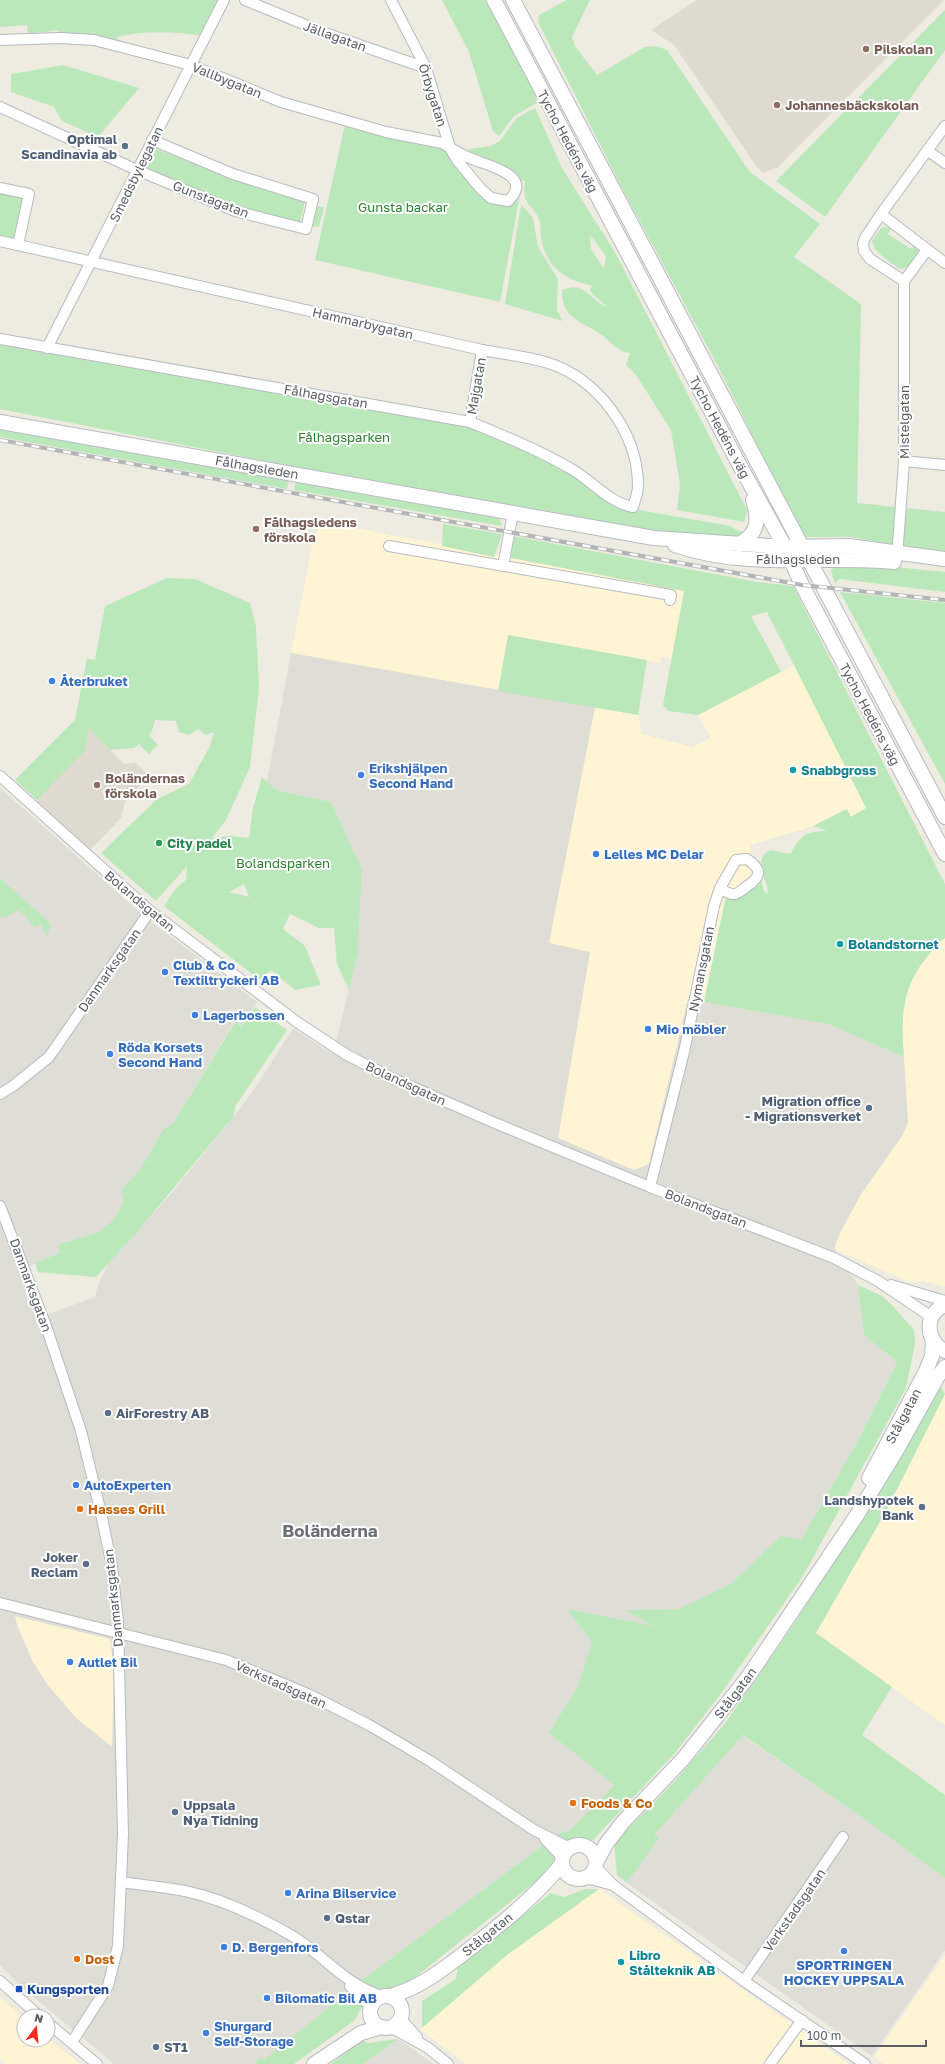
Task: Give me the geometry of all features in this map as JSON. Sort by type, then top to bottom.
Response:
[{"type":"main road","name":"Tycho Hedéns väg","points":[[494,0],[746,476],[785,546],[945,854]]},
{"type":"main road","name":"Tycho Hedéns väg","points":[[513,0],[945,817]]},
{"type":"main road","name":"Fålhagsleden","points":[[0,422],[654,538],[785,546],[849,546],[945,568]]},
{"type":"main road","points":[[739,544],[750,536],[758,517],[746,476]]},
{"type":"main road","name":"Fålhagsleden","points":[[654,538],[698,552],[723,557],[792,562],[897,558],[945,559]]},
{"type":"main road","points":[[824,587],[828,567],[842,560]]},
{"type":"main road","points":[[930,1320],[936,1310],[945,1305]]},
{"type":"main road","name":"Stålgatan","points":[[832,1552],[926,1371],[932,1356],[933,1341],[930,1334],[930,1320]]},
{"type":"main road","points":[[933,1341],[945,1351]]},
{"type":"main road","name":"Stålgatan","points":[[597,1864],[606,1844],[623,1822],[684,1758],[727,1706],[748,1677],[832,1552],[895,1453],[938,1376],[945,1367]]},
{"type":"main road","name":"Stålgatan","points":[[586,1846],[601,1839],[623,1822]]},
{"type":"main road","points":[[576,1845],[586,1846],[593,1851],[597,1864],[594,1872],[580,1879],[564,1870],[565,1856],[576,1845]]},
{"type":"main road","name":"Stålgatan","points":[[530,1900],[565,1856]]},
{"type":"main road","name":"Stålgatan","points":[[386,1996],[407,1991],[444,1968],[530,1900],[553,1886],[580,1879]]},
{"type":"main road","name":"Stålgatan","points":[[393,2021],[444,1968]]},
{"type":"main road","points":[[330,2052],[356,2028],[375,2000],[386,1996],[399,2003],[393,2021]]},
{"type":"main road","points":[[370,2008],[372,2020],[393,2021]]},
{"type":"main road","points":[[314,2064],[330,2052],[361,2033],[393,2021]]},
{"type":"street","name":"Smedsbylegatan","points":[[47,348],[224,0]]},
{"type":"street","name":"Jällagatan","points":[[245,0],[325,33],[426,68]]},
{"type":"street","name":"Örbygatan","points":[[391,0],[426,68],[450,148]]},
{"type":"street","name":"Vallbygatan","points":[[0,40],[60,38],[94,40],[191,65],[281,102],[386,132],[442,143],[471,159],[509,174],[514,179],[516,186],[511,198],[508,201],[491,198],[481,189],[457,160],[450,148]]},
{"type":"street","name":"Gunstagatan","points":[[0,107],[138,170],[235,212],[306,229],[313,199],[233,174],[152,140]]},
{"type":"street","points":[[927,250],[904,281],[870,259],[864,252],[865,238],[945,126]]},
{"type":"street","points":[[928,151],[945,163]]},
{"type":"street","points":[[0,188],[29,194],[18,245]]},
{"type":"street","points":[[881,214],[945,263]]},
{"type":"street","name":"Hammarbygatan","points":[[0,241],[482,350],[546,362],[568,372],[588,385],[616,416],[634,455],[638,487],[633,507]]},
{"type":"street","name":"Mistelgatan","points":[[897,558],[904,461],[904,281]]},
{"type":"street","name":"Fålhagsgatan","points":[[0,339],[470,422],[519,442],[573,470],[622,505],[633,507]]},
{"type":"street","name":"Majgatan","points":[[470,422],[482,350]]},
{"type":"street","points":[[904,461],[945,465]]},
{"type":"street","points":[[503,566],[513,513]]},
{"type":"street","points":[[389,546],[671,595],[670,600]]},
{"type":"street","name":"Bolandsgatan","points":[[0,776],[150,911],[297,1022],[347,1055],[433,1097],[650,1187],[834,1258],[878,1281],[927,1314],[930,1320]]},
{"type":"street","name":"Nymansgatan","points":[[650,1187],[684,1052],[714,906],[720,888],[736,860],[747,859],[755,864],[759,873],[757,879],[735,894],[729,894],[720,888]]},
{"type":"street","name":"Danmarksgatan","points":[[0,1094],[13,1086],[49,1057],[150,911]]},
{"type":"street","name":"Danmarksgatan","points":[[0,1206],[46,1326],[81,1430],[112,1566],[119,1633],[123,1834],[118,1946],[108,1986],[72,2042]]},
{"type":"street","name":"Bolandsgatan","points":[[878,1281],[945,1301]]},
{"type":"street","name":"Verkstadsgatan","points":[[0,1603],[173,1645],[226,1660],[308,1694],[369,1725],[430,1761],[534,1830],[565,1856]]},
{"type":"street","name":"Verkstadsgatan","points":[[744,1981],[843,1838]]},
{"type":"street","points":[[597,1864],[613,1885],[744,1981],[865,2064]]},
{"type":"street","points":[[580,1879],[613,1885]]},
{"type":"street","points":[[121,1882],[185,1891],[247,1912],[295,1938],[335,1970],[362,1988],[386,1996]]},
{"type":"street","points":[[335,1970],[370,2008]]},
{"type":"street","points":[[0,1981],[12,1994],[29,2008]]},
{"type":"street","points":[[770,2064],[802,2020]]},
{"type":"street","points":[[393,2021],[448,2064]]},
{"type":"street","points":[[56,2029],[97,2064]]},
{"type":"shaded area","name":"Johannesbäckskolan","points":[[697,0],[944,0],[777,168],[763,173],[756,166],[674,45],[651,30]]},
{"type":"shaded area","points":[[324,522],[684,591],[672,659],[661,657],[660,663],[509,635],[498,691],[291,653],[314,536]]},
{"type":"shaded area","points":[[291,653],[595,707],[549,943],[590,952],[558,1138],[634,1170],[649,1164],[688,999],[828,1024],[904,1057],[908,1123],[902,1136],[861,1194],[840,1233],[834,1248],[858,1285],[864,1335],[897,1362],[855,1446],[801,1540],[720,1662],[568,1610],[592,1642],[578,1686],[549,1733],[614,1785],[570,1830],[558,1834],[365,1978],[264,2061],[260,2058],[253,2064],[114,2064],[56,2016],[56,2008],[47,2008],[18,1984],[0,1965],[0,788],[145,917],[257,1002],[241,1027],[234,1022],[174,1122],[163,1130],[139,1173],[121,1188],[124,1199],[120,1209],[110,1223],[99,1232],[59,1244],[60,1253],[25,1268],[43,1316],[95,1297],[99,1283],[109,1262],[169,1196],[239,1110],[292,1030],[294,1029],[333,1054],[357,956],[331,802],[276,790],[267,782]],"holes":[[[15,1616],[110,1639],[114,1671],[112,1747],[77,1719],[46,1683],[32,1660],[17,1626]]]},
{"type":"shaded area","points":[[794,665],[867,808],[851,817],[846,809],[813,826],[750,845],[761,879],[725,900],[704,1002],[688,999],[649,1164],[634,1170],[558,1138],[590,953],[549,943],[595,707],[638,715],[642,734],[692,747],[711,738],[698,715]]},
{"type":"shaded area","name":"Boländernas förskola","points":[[89,729],[124,764],[135,762],[149,776],[125,802],[121,818],[90,850],[36,803],[38,801],[36,798]]},
{"type":"shaded area","points":[[945,938],[945,1286],[923,1281],[909,1282],[834,1249],[840,1233],[861,1194],[902,1136],[908,1123],[902,1027],[905,994],[917,970],[940,941]]},
{"type":"shaded area","points":[[945,1394],[945,1725],[815,1633],[885,1513]]},
{"type":"shaded area","points":[[14,1616],[110,1639],[114,1671],[113,1747],[77,1719],[46,1683],[32,1660]]},
{"type":"shaded area","points":[[742,1735],[870,1823],[945,1878],[945,1950],[872,2056],[627,1883],[659,1838],[655,1834]]},
{"type":"shaded area","points":[[599,1889],[849,2064],[466,2064],[420,2029],[507,1955]]},
{"type":"shaded area","points":[[945,1955],[945,2064],[884,2064],[874,2057]]},
{"type":"shaded area","points":[[0,1997],[16,2012],[16,2048],[56,2048],[56,2044],[80,2064],[5,2064],[5,2062],[0,2059]]},
{"type":"shaded area","points":[[398,2039],[433,2064],[363,2064]]},
{"type":"green space","points":[[0,0],[224,0],[205,36],[184,33],[139,33],[118,37],[116,46],[60,38],[59,30],[28,34],[27,25],[0,27]]},
{"type":"green space","points":[[442,0],[485,0],[535,94],[537,103],[514,116],[499,136],[493,131],[469,52]]},
{"type":"green space","points":[[567,0],[590,0],[572,37],[575,46],[597,75],[645,47],[657,46],[667,50],[750,172],[820,224],[794,257],[861,304],[857,503],[945,512],[945,554],[851,537],[806,537],[798,527],[718,366],[623,190],[538,22],[539,15]]},
{"type":"green space","points":[[945,10],[945,50],[825,217],[776,181]]},
{"type":"green space","points":[[63,65],[139,88],[98,137],[62,121],[54,107],[11,92],[11,74]]},
{"type":"green space","points":[[535,108],[562,168],[616,254],[747,510],[744,522],[677,510],[680,485],[671,430],[636,375],[626,365],[630,353],[615,347],[602,335],[569,314],[565,308],[562,290],[576,287],[586,292],[607,307],[590,291],[592,285],[565,276],[552,264],[543,248],[538,217],[525,197],[525,181],[520,181],[509,170],[497,163],[470,153],[469,149],[491,146],[500,141],[517,118]],"holes":[[[590,235],[606,256],[604,269],[591,249]]]},
{"type":"green space","name":"Gunsta backar","points":[[346,120],[442,143],[481,189],[508,201],[516,186],[520,195],[500,302],[315,260]]},
{"type":"green space","points":[[156,149],[231,178],[305,201],[300,223],[236,208],[144,169]]},
{"type":"green space","points":[[0,188],[29,194],[18,245],[0,241]]},
{"type":"green space","points":[[522,205],[533,218],[538,247],[558,279],[557,310],[563,321],[505,304]]},
{"type":"green space","points":[[317,206],[324,207],[319,227],[312,226]]},
{"type":"green space","points":[[887,227],[891,229],[888,234],[911,249],[914,245],[918,249],[918,254],[908,267],[900,269],[876,250],[872,241],[881,228]]},
{"type":"green space","name":"Fålhagsparken","points":[[0,339],[470,422],[519,442],[622,505],[622,509],[633,509],[731,526],[738,531],[745,532],[738,538],[663,532],[291,466],[0,409]]},
{"type":"green space","points":[[0,428],[289,479],[287,489],[0,437]]},
{"type":"green space","points":[[296,481],[499,517],[502,526],[294,490]]},
{"type":"green space","points":[[443,524],[502,534],[494,557],[442,546]]},
{"type":"green space","points":[[513,536],[757,582],[793,586],[945,884],[945,938],[926,958],[912,981],[907,993],[903,1017],[904,1057],[828,1024],[704,1002],[725,900],[761,879],[764,891],[767,894],[768,890],[762,870],[761,860],[767,852],[774,850],[784,853],[791,853],[801,838],[805,835],[814,832],[827,831],[813,826],[847,809],[851,817],[866,808],[767,612],[751,616],[781,672],[698,715],[668,711],[663,705],[684,591],[511,558]]},
{"type":"green space","points":[[836,564],[865,564],[945,572],[945,592],[839,579],[835,584],[831,571]]},
{"type":"green space","name":"Bolandsparken","points":[[167,578],[195,579],[250,603],[256,627],[259,687],[250,767],[226,820],[212,838],[229,836],[249,838],[253,808],[262,777],[276,790],[331,802],[362,870],[357,956],[349,990],[337,964],[334,928],[319,928],[290,914],[283,929],[305,946],[321,985],[295,990],[271,970],[260,980],[164,906],[176,888],[186,880],[187,866],[156,901],[101,853],[157,799],[189,784],[210,746],[214,732],[205,735],[199,729],[189,735],[179,732],[176,721],[155,720],[152,731],[149,735],[158,745],[149,754],[139,744],[135,748],[110,750],[89,729],[85,751],[37,800],[15,780],[75,720],[87,658],[95,660],[105,606]],"holes":[[[244,884],[249,897],[229,892]]]},
{"type":"green space","points":[[840,592],[945,603],[945,784]]},
{"type":"green space","points":[[508,635],[647,660],[638,715],[498,691]]},
{"type":"green space","points":[[0,878],[51,924],[47,937],[41,924],[35,927],[19,910],[5,917],[0,917]]},
{"type":"green space","points":[[255,1007],[287,1030],[236,1105],[233,1117],[137,1232],[96,1277],[38,1272],[35,1263],[60,1253],[59,1244],[99,1232],[110,1223],[120,1209],[124,1199],[121,1189],[139,1172],[163,1130],[174,1122],[235,1022],[241,1027]]},
{"type":"green space","points":[[858,1285],[882,1296],[914,1330],[915,1344],[906,1388],[803,1576],[722,1692],[675,1753],[593,1840],[562,1843],[548,1872],[399,1990],[370,1991],[355,2020],[294,2064],[253,2064],[260,2058],[264,2060],[365,1978],[558,1834],[570,1830],[614,1785],[549,1733],[578,1686],[592,1642],[567,1609],[653,1626],[625,1610],[679,1609],[731,1584],[781,1536],[801,1540],[855,1446],[897,1362],[864,1335]]},
{"type":"green space","points":[[939,1384],[945,1394],[885,1513],[816,1633],[892,1687],[862,1735],[945,1795],[945,1878],[870,1823],[743,1735],[655,1834],[659,1838],[627,1883],[617,1875],[614,1843],[672,1784],[723,1726],[792,1627],[845,1545]]},
{"type":"green space","points":[[585,1889],[599,1889],[507,1955],[422,2028],[422,2001],[456,1979],[458,1966],[551,1893],[564,1897]]},
{"type":"green space","points":[[358,2039],[368,2043],[398,2039],[363,2064],[331,2064],[347,2052]]},
{"type":"railway","points":[[0,440],[802,585],[945,600]]},
{"type":"place","name":"Pilskolan","points":[[866,49]]},
{"type":"place","name":"Johannesbäckskolan","points":[[777,105]]},
{"type":"place","name":"Optimal Scandinavia ab","points":[[125,146]]},
{"type":"place","name":"Fålhagsledens förskola","points":[[256,529]]},
{"type":"place","name":"Återbruket","points":[[52,681]]},
{"type":"place","name":"Snabbgross","points":[[793,770]]},
{"type":"place","name":"Erikshjälpen Second Hand","points":[[361,775]]},
{"type":"place","name":"Boländernas förskola","points":[[97,785]]},
{"type":"place","name":"City padel","points":[[159,843]]},
{"type":"place","name":"Lelles MC Delar","points":[[596,854]]},
{"type":"place","name":"Bolandstornet","points":[[840,944]]},
{"type":"place","name":"Club & Co Textiltryckeri AB","points":[[165,972]]},
{"type":"place","name":"Lagerbossen","points":[[195,1015]]},
{"type":"place","name":"Mio möbler","points":[[648,1029]]},
{"type":"place","name":"Röda Korsets Second Hand","points":[[110,1054]]},
{"type":"place","name":"Migration office - Migrationsverket","points":[[869,1108]]},
{"type":"place","name":"AirForestry AB","points":[[108,1413]]},
{"type":"place","name":"AutoExperten","points":[[76,1485]]},
{"type":"place","name":"Landshypotek Bank","points":[[922,1507]]},
{"type":"place","name":"Hasses Grill","points":[[80,1509]]},
{"type":"place","name":"Joker Reclam","points":[[86,1564]]},
{"type":"place","name":"Autlet Bil","points":[[70,1662]]},
{"type":"place","name":"Foods & Co","points":[[573,1803]]},
{"type":"place","name":"Uppsala Nya Tidning","points":[[175,1812]]},
{"type":"place","name":"Arina Bilservice","points":[[288,1893]]},
{"type":"place","name":"Qstar","points":[[327,1918]]},
{"type":"place","name":"D. Bergenfors","points":[[224,1947]]},
{"type":"place","name":"SPORTRINGEN HOCKEY UPPSALA","points":[[844,1951]]},
{"type":"place","name":"Dost","points":[[77,1959]]},
{"type":"place","name":"Libro Stålteknik AB","points":[[621,1962]]},
{"type":"place","name":"Kungsporten","points":[[19,1989]]},
{"type":"place","name":"Bilomatic Bil AB","points":[[267,1998]]},
{"type":"place","name":"Shurgard Self-Storage","points":[[206,2033]]},
{"type":"place","name":"ST1","points":[[156,2047]]},
{"type":"district","name":"Boländerna","points":[[330,1531]]}]
